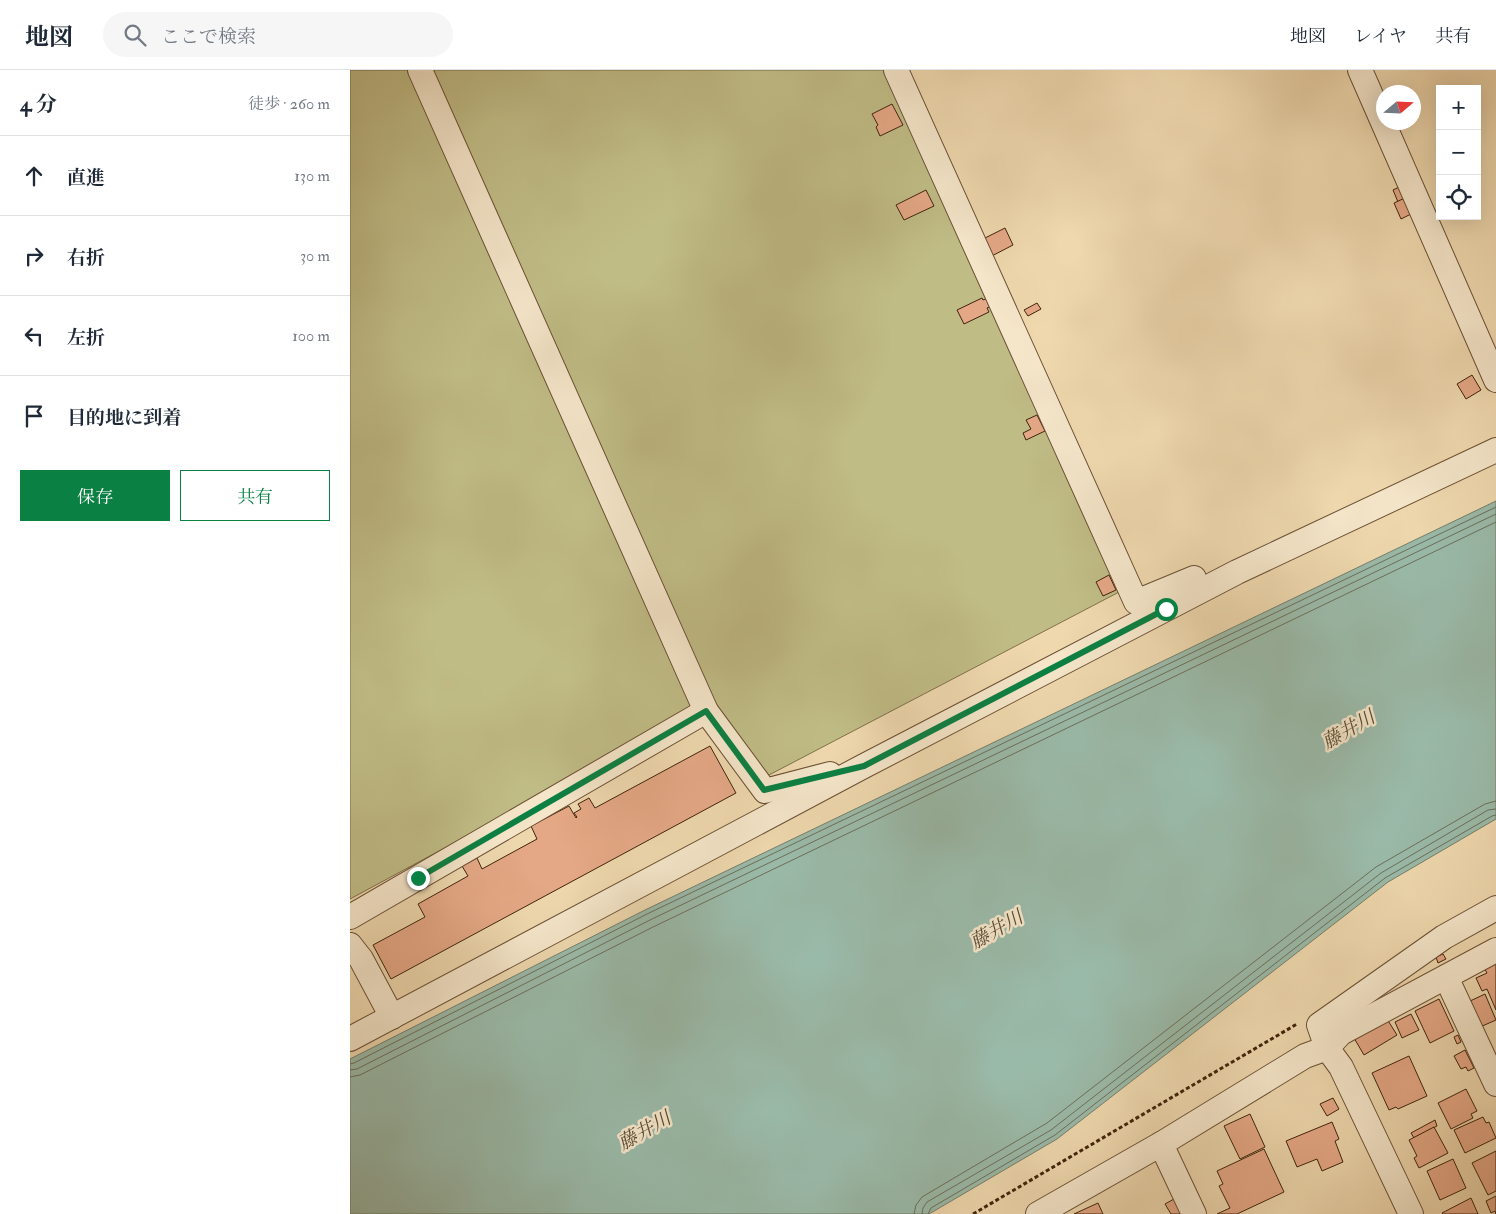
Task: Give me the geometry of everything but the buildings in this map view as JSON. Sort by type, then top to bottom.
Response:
[{"type":"street","points":[[420,70],[706,711],[764,790],[864,766]]},
{"type":"street","points":[[896,70],[1136,602],[1224,566],[1237,572]]},
{"type":"street","points":[[1360,70],[1496,380]]},
{"type":"street","points":[[350,1039],[864,766],[1237,572],[1496,450]]},
{"type":"street","points":[[350,918],[706,711]]},
{"type":"street","points":[[1411,1214],[1341,1067],[1327,1048],[1319,1025],[1444,937],[1496,908]]},
{"type":"street","points":[[350,945],[361,959],[392,1017]]},
{"type":"street","points":[[1038,1214],[1161,1144],[1305,1056],[1327,1048],[1341,1033],[1496,950]]},
{"type":"street","points":[[1446,977],[1496,1084]]},
{"type":"street","points":[[1161,1144],[1194,1214]]},
{"type":"path","points":[[973,1214],[1304,1020]]},
{"type":"shaded area","points":[[350,70],[884,70],[1121,591],[769,775],[737,746],[710,705],[350,899]]},
{"type":"water","name":"藤井川","points":[[1496,501],[1496,819],[1388,882],[1057,1139],[929,1214],[350,1214],[350,1059],[645,910]]},
{"type":"route","points":[[418,878],[706,711],[764,790],[864,766],[1166,609]]}]
